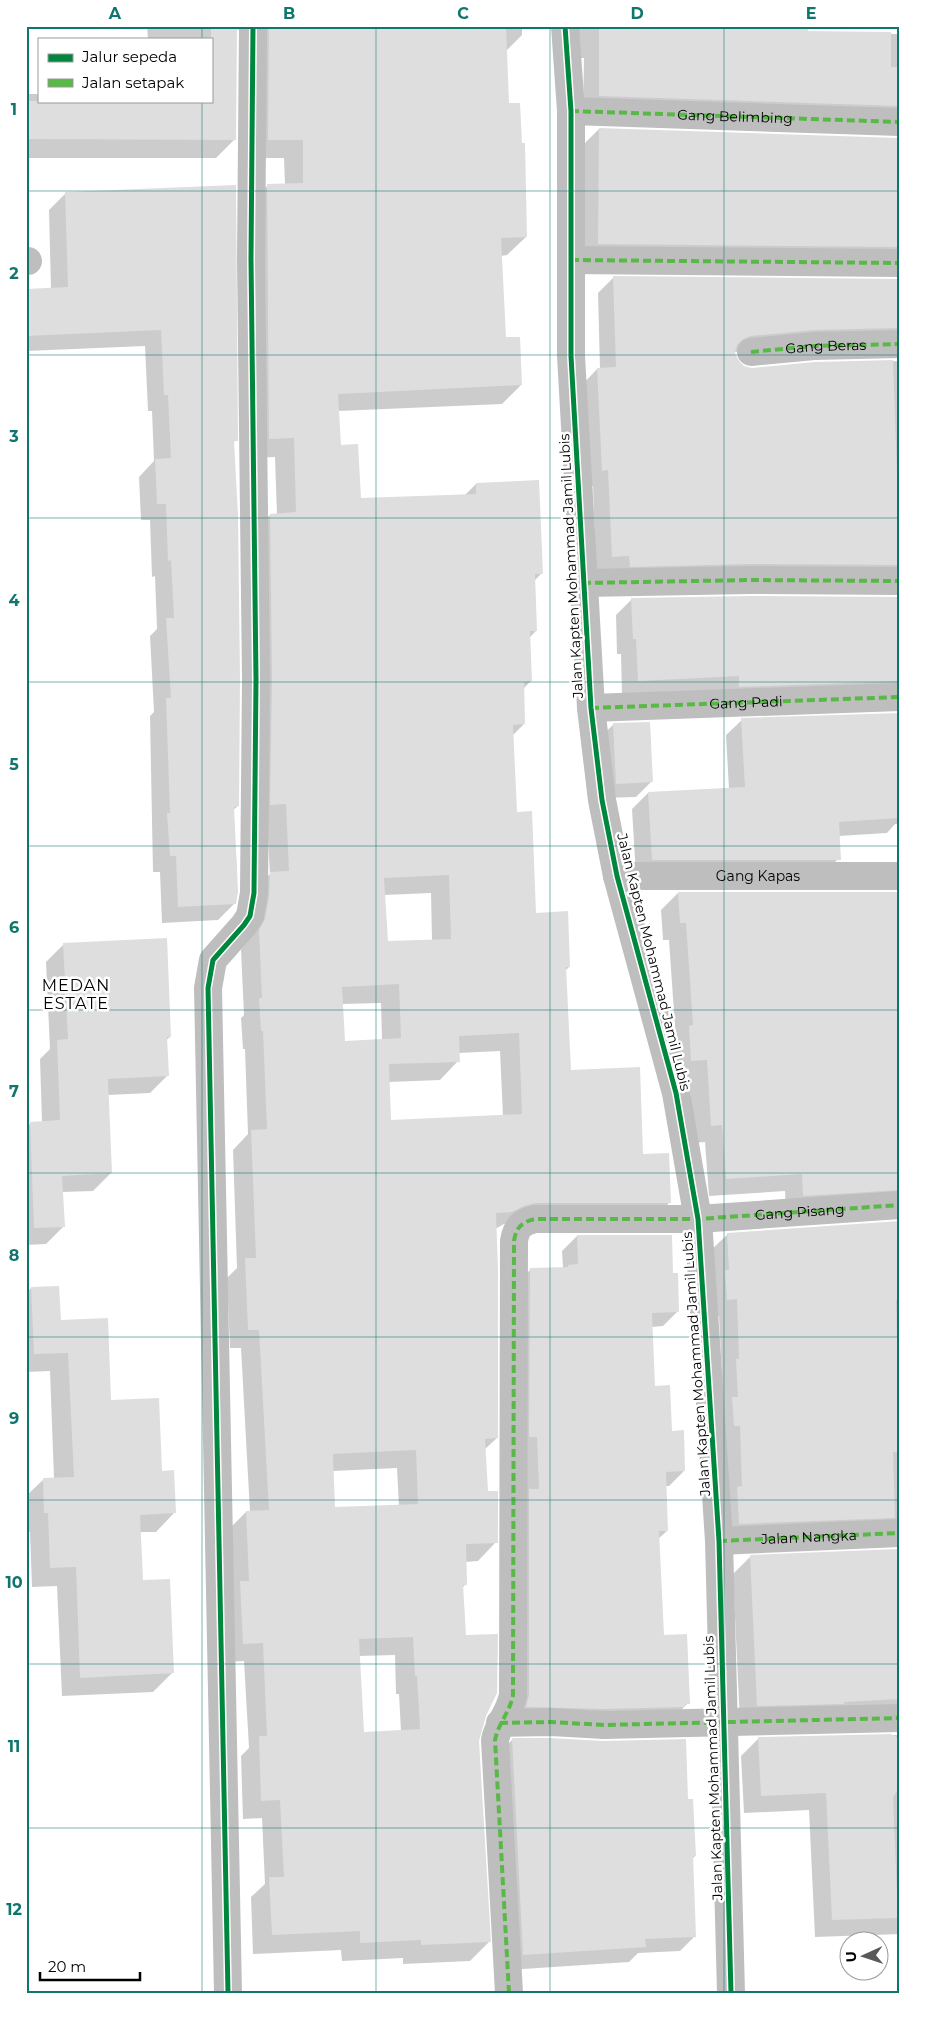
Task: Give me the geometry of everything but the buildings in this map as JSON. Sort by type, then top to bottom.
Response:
[{"type":"street","points":[[228,1993],[208,988],[213,960],[250,916],[254,893],[256,679],[251,259],[253,26]]},
{"type":"street","name":"Jalan Kapten Mohammad Jamil Lubis","points":[[565,26],[571,111],[571,356],[591,708],[602,800],[617,876],[676,1094],[698,1219],[718,1541],[731,1993]]},
{"type":"street","name":"Gang Belimbing","points":[[571,111],[900,122]]},
{"type":"street","points":[[571,260],[900,263]]},
{"type":"street","name":"Gang Beras","points":[[751,352],[814,346],[900,344]]},
{"type":"street","points":[[583,584],[750,580],[900,581]]},
{"type":"street","name":"Gang Padi","points":[[591,708],[900,697]]},
{"type":"street","name":"Gang Kapas","points":[[617,876],[900,876]]},
{"type":"street","name":"Gang Pisang","points":[[500,1723],[506,1716],[513,1695],[515,1231],[520,1225],[535,1219],[698,1219],[900,1204]]},
{"type":"street","name":"Jalan Nangka","points":[[718,1541],[900,1533]]},
{"type":"street","points":[[509,1993],[495,1751],[497,1730],[500,1723],[551,1722],[604,1725],[900,1718]]},
{"type":"marked path","points":[[571,111],[900,122]]},
{"type":"marked path","points":[[571,260],[900,263]]},
{"type":"marked path","points":[[751,352],[814,346],[900,344]]},
{"type":"marked path","points":[[583,583],[750,580],[900,581]]},
{"type":"marked path","points":[[591,708],[900,697]]},
{"type":"marked path","points":[[509,1993],[495,1740],[513,1695],[514,1241],[516,1232],[523,1224],[535,1219],[698,1219],[900,1205]]},
{"type":"marked path","points":[[719,1541],[900,1533]]},
{"type":"marked path","points":[[500,1723],[551,1722],[604,1725],[900,1718]]},
{"type":"cycle path","points":[[228,1993],[208,988],[213,960],[250,916],[254,893],[256,679],[251,259],[253,26]]},
{"type":"cycle path","points":[[565,26],[571,111],[571,356],[591,708],[602,800],[617,876],[676,1093],[698,1219],[719,1541],[731,1993]]},
{"type":"district","name":"MEDAN ESTATE","points":[[76,994]]}]
